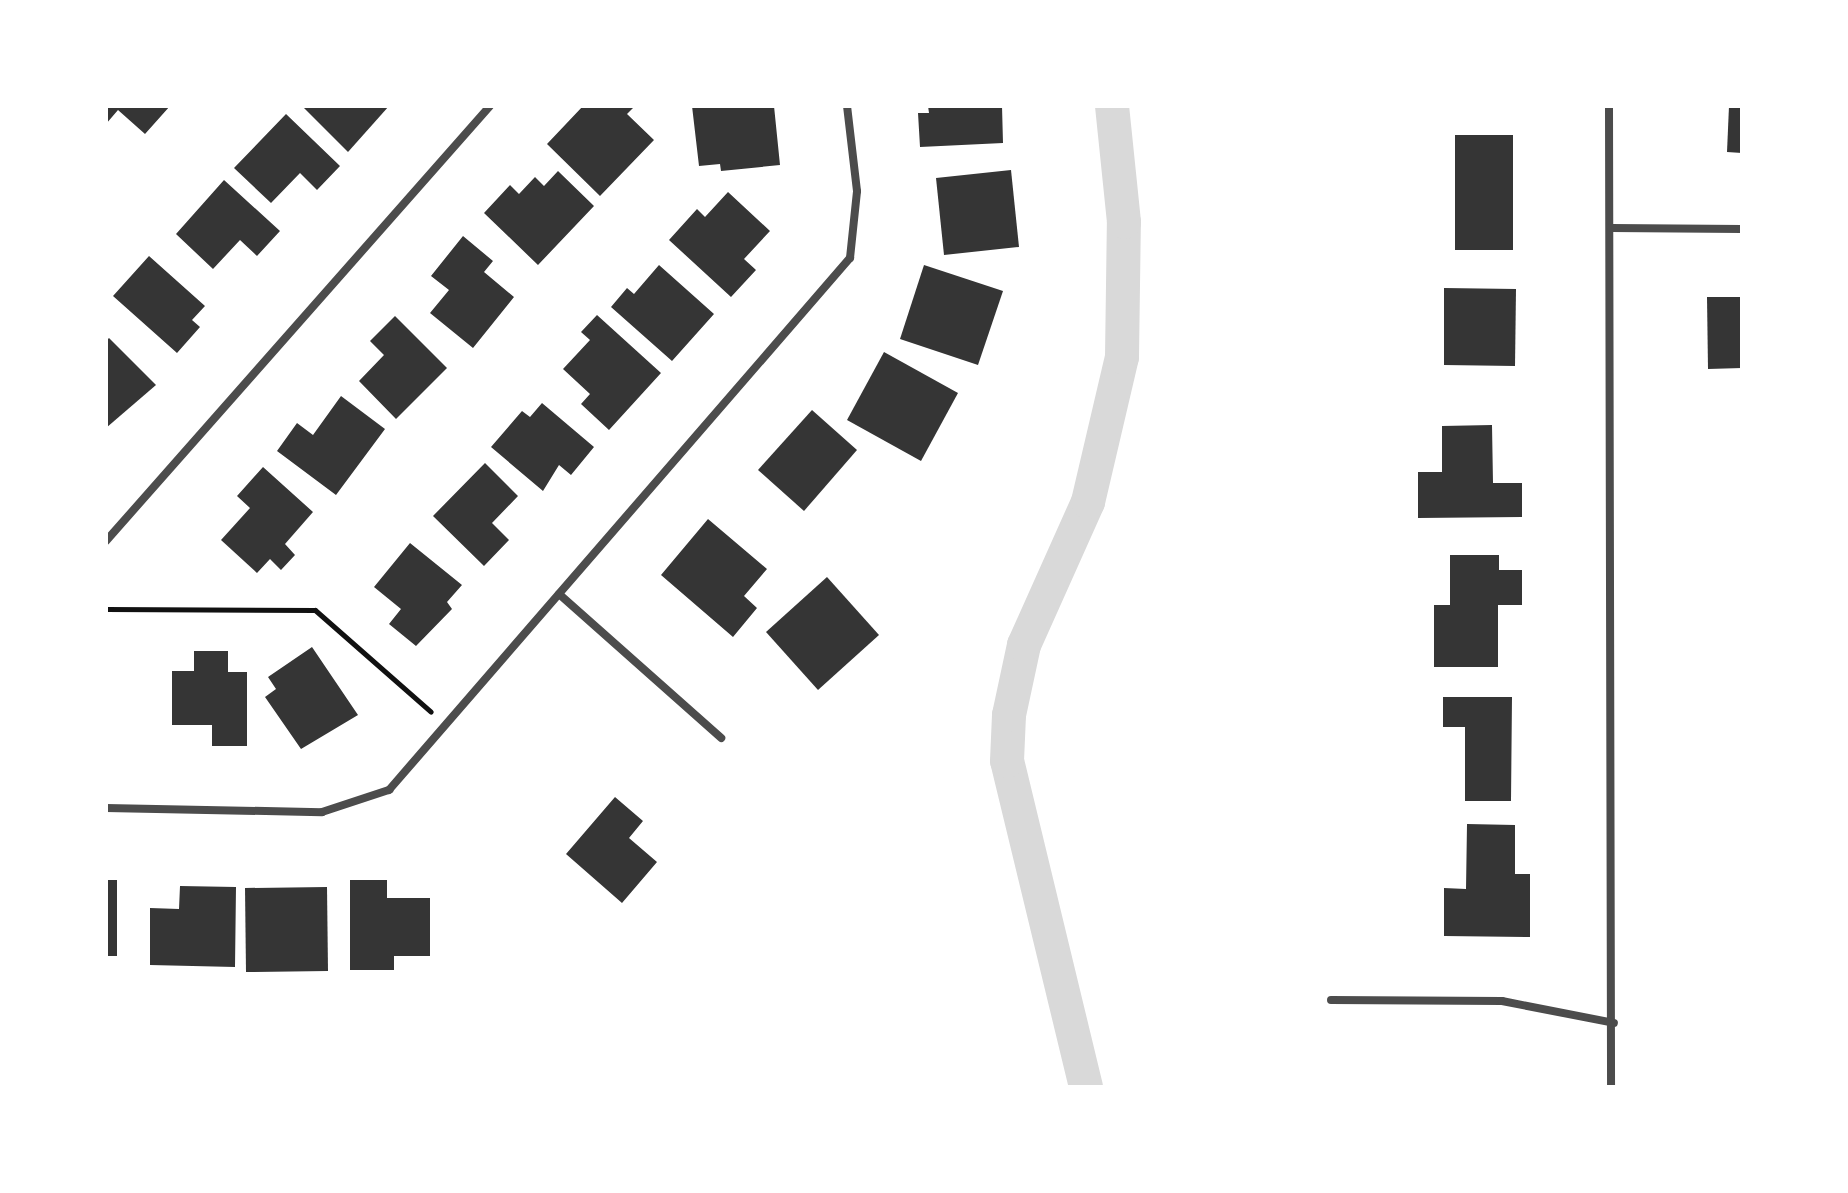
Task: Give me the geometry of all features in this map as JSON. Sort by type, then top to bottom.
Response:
[{"type":"street","points":[[106,541],[490,106]]},
{"type":"street","points":[[106,808],[322,812],[389,790],[850,258],[857,191],[847,106]]},
{"type":"street","points":[[1609,106],[1614,1023],[1611,1087]]},
{"type":"street","points":[[1611,228],[1742,229]]},
{"type":"street","points":[[559,594],[721,738]]},
{"type":"street","points":[[1331,1000],[1502,1001],[1614,1023]]},
{"type":"path","points":[[106,609],[315,610],[445,725]]},
{"type":"building","points":[[106,106],[170,106],[145,134],[118,110],[106,124]]},
{"type":"building","points":[[302,106],[389,106],[348,152]]},
{"type":"building","points":[[583,106],[635,106],[627,114],[654,140],[600,196],[547,144]]},
{"type":"building","points":[[692,106],[774,106],[780,165],[721,171],[720,164],[699,166]]},
{"type":"building","points":[[928,106],[1002,106],[1003,143],[920,147],[918,113],[929,113]]},
{"type":"building","points":[[1729,106],[1742,106],[1742,153],[1727,152]]},
{"type":"building","points":[[286,114],[340,166],[317,190],[300,173],[271,203],[234,168]]},
{"type":"building","points":[[1455,135],[1513,135],[1513,250],[1455,250]]},
{"type":"building","points":[[1011,170],[1019,247],[944,255],[936,178]]},
{"type":"building","points":[[558,171],[594,206],[538,265],[484,213],[510,185],[519,194],[535,177],[544,186]]},
{"type":"building","points":[[224,180],[280,231],[257,256],[240,240],[213,269],[176,234]]},
{"type":"building","points":[[728,192],[770,231],[744,259],[756,270],[731,297],[669,240],[697,209],[705,217]]},
{"type":"building","points":[[463,236],[493,261],[484,272],[514,297],[473,348],[430,313],[449,290],[431,276]]},
{"type":"building","points":[[149,256],[205,306],[192,320],[200,327],[177,353],[113,296]]},
{"type":"building","points":[[659,265],[714,314],[672,361],[611,307],[627,288],[634,294]]},
{"type":"building","points":[[924,265],[1003,291],[978,365],[900,339]]},
{"type":"building","points":[[1444,288],[1516,289],[1515,366],[1444,365]]},
{"type":"building","points":[[1707,297],[1742,297],[1742,368],[1708,369]]},
{"type":"building","points":[[597,315],[661,373],[609,430],[581,404],[590,394],[563,369],[590,340],[581,332]]},
{"type":"building","points":[[395,316],[447,368],[396,419],[359,381],[384,355],[370,341]]},
{"type":"building","points":[[109,338],[156,385],[106,428],[106,341]]},
{"type":"building","points":[[884,352],[958,393],[921,461],[847,420]]},
{"type":"building","points":[[341,396],[385,429],[336,495],[277,451],[297,423],[313,435]]},
{"type":"building","points":[[542,403],[594,447],[571,475],[559,465],[543,491],[491,447],[522,411],[530,417]]},
{"type":"building","points":[[812,410],[857,450],[804,511],[758,470]]},
{"type":"building","points":[[1492,425],[1493,483],[1522,483],[1522,517],[1418,518],[1418,472],[1442,472],[1442,426]]},
{"type":"building","points":[[485,463],[518,496],[492,523],[509,540],[484,566],[433,516]]},
{"type":"building","points":[[263,467],[313,512],[285,544],[295,555],[281,570],[270,559],[257,573],[221,540],[250,508],[237,496]]},
{"type":"building","points":[[708,519],[767,569],[744,596],[757,608],[733,637],[661,575]]},
{"type":"building","points":[[410,543],[462,585],[447,602],[452,609],[416,646],[389,624],[401,609],[374,587]]},
{"type":"building","points":[[1450,555],[1499,555],[1499,570],[1522,570],[1522,605],[1498,605],[1498,667],[1434,667],[1434,605],[1450,605]]},
{"type":"building","points":[[827,577],[879,635],[818,690],[766,632]]},
{"type":"building","points":[[312,647],[358,715],[301,749],[265,697],[276,689],[268,677]]},
{"type":"building","points":[[194,651],[228,651],[228,672],[247,672],[247,746],[212,746],[212,725],[172,725],[172,671],[194,671]]},
{"type":"building","points":[[1443,697],[1512,697],[1511,801],[1465,801],[1465,727],[1443,727]]},
{"type":"building","points":[[615,797],[643,821],[629,838],[657,862],[622,903],[566,854]]},
{"type":"building","points":[[1467,824],[1515,825],[1515,874],[1530,874],[1530,937],[1444,936],[1444,888],[1466,889]]},
{"type":"building","points":[[106,880],[117,880],[117,956],[106,956]]},
{"type":"building","points":[[350,880],[387,880],[387,898],[430,898],[430,956],[394,956],[394,970],[350,970]]},
{"type":"building","points":[[180,886],[236,887],[235,967],[150,965],[150,908],[179,909]]},
{"type":"building","points":[[327,887],[328,971],[246,972],[245,888]]},
{"type":"waterway","points":[[1086,1087],[1007,761],[1009,715],[1024,645],[1088,502],[1122,357],[1124,222],[1112,106]]}]
